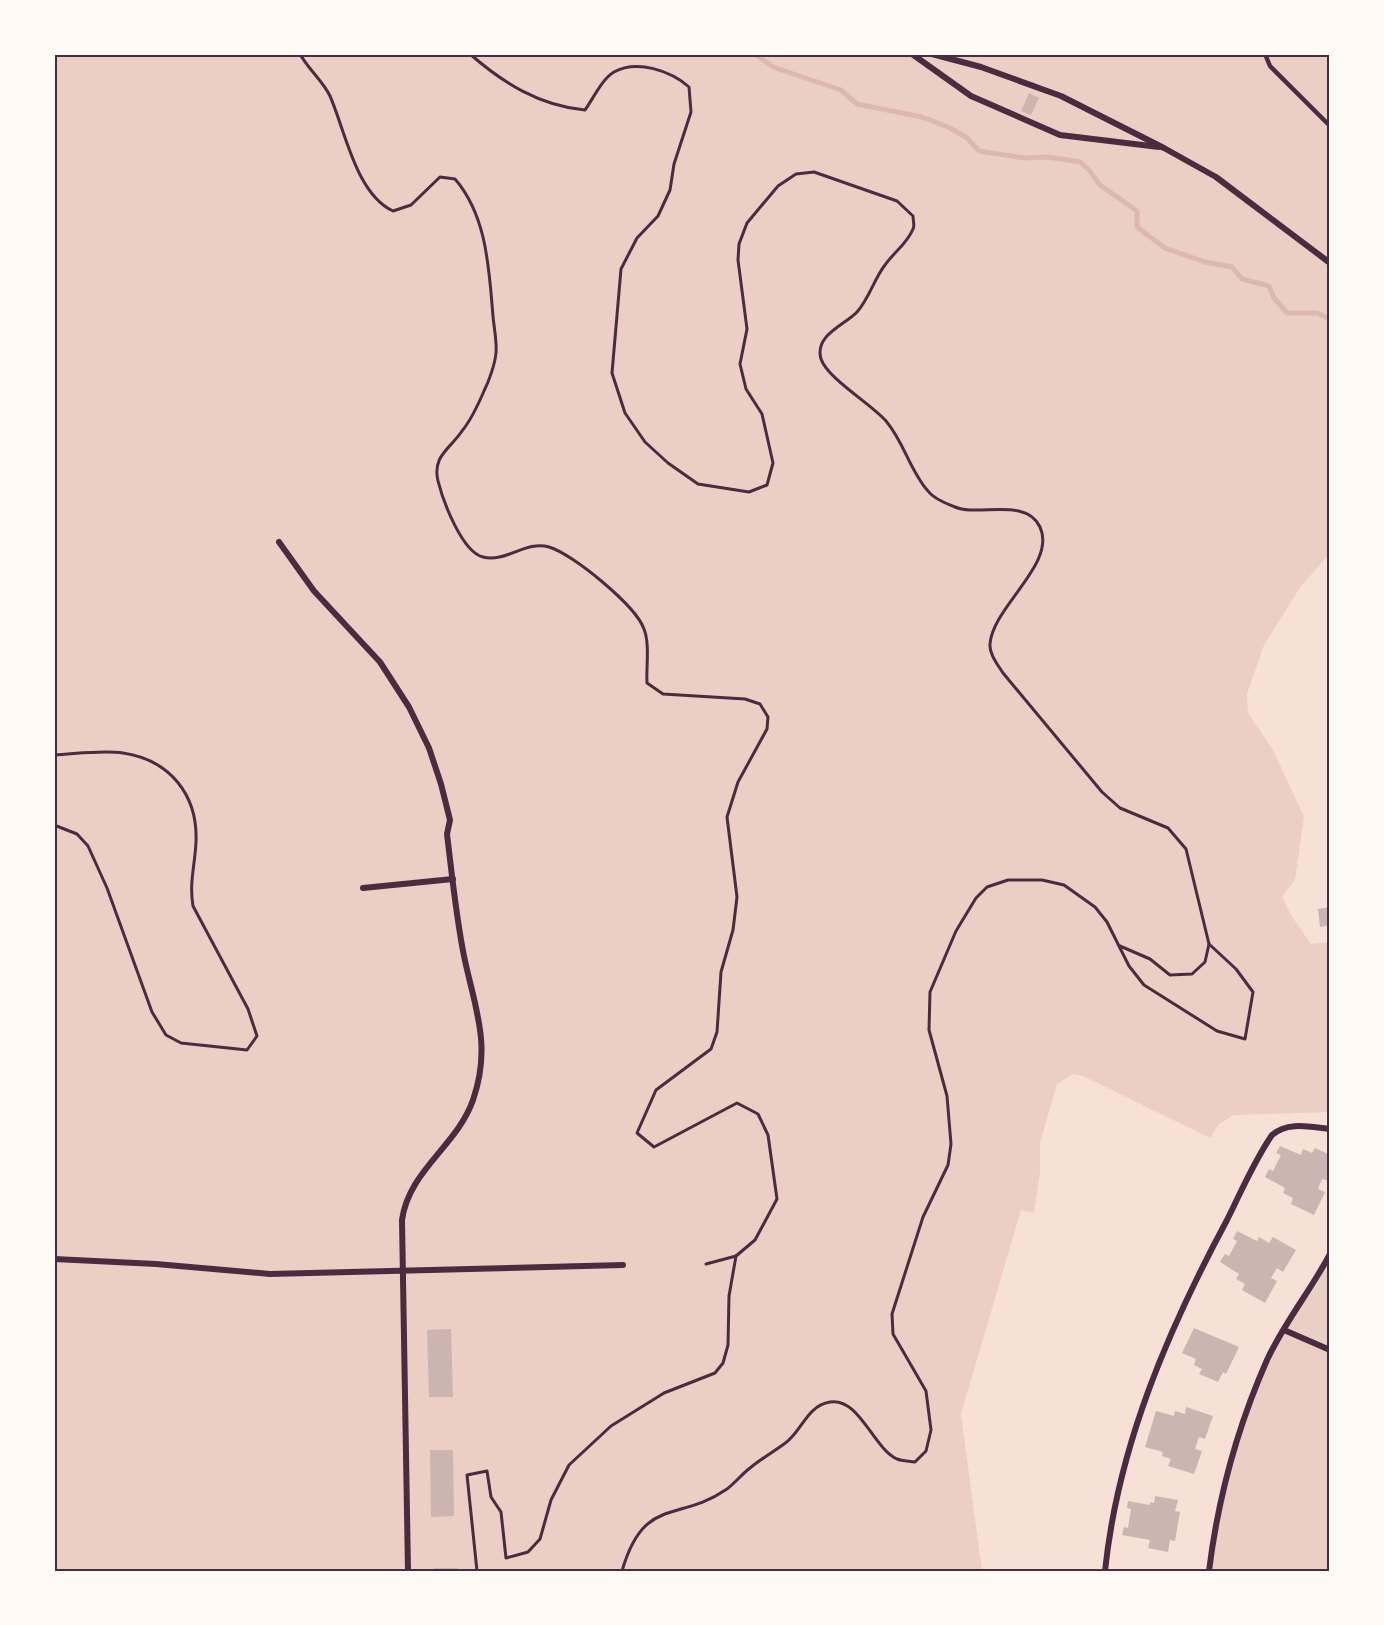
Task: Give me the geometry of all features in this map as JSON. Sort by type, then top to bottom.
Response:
[{"type":"street","points":[[912,54],[971,96],[1060,135],[1164,148]]},
{"type":"street","points":[[932,54],[981,67],[1061,96],[1164,148],[1216,177],[1330,263]]},
{"type":"street","points":[[279,542],[314,591],[380,662],[409,707],[434,761],[450,820],[447,834],[464,956],[480,1016],[483,1048],[472,1101],[463,1123],[439,1155],[422,1172],[408,1195],[401,1226],[408,1571]]},
{"type":"street","points":[[363,888],[453,879]]},
{"type":"street","points":[[1105,1571],[1117,1494],[1137,1421],[1176,1323],[1205,1260],[1272,1135],[1279,1129],[1290,1126],[1330,1129]]},
{"type":"street","points":[[1209,1571],[1220,1503],[1233,1452],[1261,1376],[1284,1330],[1330,1254]]},
{"type":"street","points":[[54,1259],[165,1264],[252,1273],[623,1264]]},
{"type":"street","points":[[1284,1330],[1330,1350]]},
{"type":"lane","points":[[1265,54],[1270,66],[1330,126]]},
{"type":"path","points":[[300,54],[329,94],[346,144],[371,192],[382,206],[393,211],[411,205],[440,177],[455,179],[467,193],[488,252],[496,353],[485,390],[462,432],[444,450],[436,465],[438,481],[460,536],[473,552],[483,557],[503,556],[531,546],[549,547],[583,567],[622,599],[638,616],[645,631],[647,683],[663,694],[745,699],[760,704],[768,717],[767,729],[738,782],[727,817],[738,897],[733,930],[721,972],[717,1032],[711,1049],[656,1090],[637,1134],[654,1148],[737,1102],[758,1114],[768,1135],[777,1199],[755,1240],[736,1256],[706,1264]]},
{"type":"path","points":[[470,54],[499,79],[560,108],[585,110],[612,73],[626,68],[654,69],[677,76],[689,87],[691,112],[674,164],[670,190],[658,216],[637,238],[621,269],[612,373],[625,412],[645,442],[668,463],[698,484],[749,492],[767,485],[773,463],[762,414],[746,389],[740,364],[747,328],[738,260],[739,244],[747,223],[778,186],[796,174],[814,172],[897,201],[913,216],[914,227],[906,242],[885,264],[858,312],[832,330],[821,346],[821,359],[832,376],[872,406],[893,429],[928,493],[958,508],[1008,510],[1027,514],[1040,526],[1043,543],[1040,559],[997,622],[990,644],[991,652],[1003,673],[1102,792],[1120,808],[1168,828],[1186,849],[1209,944],[1205,962],[1192,974],[1170,975],[1150,959],[1118,945]]},
{"type":"path","points":[[54,755],[122,753],[171,772],[185,789],[194,814],[196,842],[189,887],[193,906],[248,1009],[257,1036],[247,1050],[181,1043],[166,1035],[152,1012],[107,888],[88,846],[77,834],[54,825]]},
{"type":"path","points":[[622,1571],[628,1551],[646,1524],[667,1512],[711,1498],[728,1489],[751,1467],[790,1440],[811,1411],[830,1402],[846,1405],[860,1417],[882,1448],[897,1459],[915,1462],[926,1451],[931,1430],[926,1391],[893,1334],[892,1314],[923,1217],[948,1165],[951,1144],[947,1096],[929,1029],[930,992],[956,931],[976,898],[987,887],[1008,880],[1042,880],[1064,885],[1095,907],[1107,922],[1129,966],[1144,985],[1217,1031],[1245,1039],[1253,992],[1236,969],[1209,944]]},
{"type":"path","points":[[477,1571],[467,1475],[487,1471],[491,1497],[501,1512],[506,1558],[528,1552],[540,1539],[551,1500],[569,1465],[611,1426],[664,1393],[715,1373],[723,1363],[728,1345],[729,1296],[736,1256]]},
{"type":"shaded area","points":[[54,54],[1330,54],[1330,553],[1299,589],[1264,645],[1247,694],[1248,713],[1273,750],[1304,817],[1295,880],[1282,896],[1291,915],[1311,944],[1330,942],[1330,1112],[1234,1115],[1219,1124],[1210,1138],[1083,1076],[1073,1074],[1057,1084],[1040,1143],[1040,1172],[1034,1213],[1021,1210],[961,1414],[982,1571],[54,1571]]},
{"type":"shaded area","points":[[1330,1254],[1330,1571],[1209,1571],[1231,1459],[1267,1360]]},
{"type":"building","points":[[1029,93],[1039,98],[1031,115],[1021,111]]},
{"type":"building","points":[[1330,907],[1330,925],[1320,927],[1318,909]]},
{"type":"building","points":[[1280,1146],[1301,1155],[1303,1149],[1312,1153],[1315,1148],[1330,1155],[1330,1181],[1322,1179],[1318,1189],[1325,1192],[1314,1215],[1291,1204],[1293,1198],[1283,1193],[1285,1188],[1265,1177],[1269,1169],[1273,1171],[1281,1155],[1276,1153]]},
{"type":"building","points":[[1237,1231],[1257,1241],[1259,1237],[1269,1243],[1273,1237],[1296,1250],[1283,1272],[1277,1268],[1271,1278],[1277,1281],[1265,1303],[1242,1290],[1245,1284],[1236,1279],[1239,1274],[1220,1262],[1225,1254],[1229,1256],[1237,1241],[1233,1239]]},
{"type":"building","points":[[1194,1328],[1239,1347],[1226,1374],[1223,1372],[1218,1382],[1199,1374],[1202,1369],[1194,1365],[1196,1359],[1182,1353]]},
{"type":"building","points":[[451,1329],[453,1397],[429,1397],[427,1330]]},
{"type":"building","points":[[1186,1407],[1213,1416],[1205,1439],[1199,1437],[1195,1449],[1202,1451],[1194,1474],[1168,1466],[1171,1459],[1162,1456],[1163,1452],[1145,1447],[1156,1411],[1174,1416],[1175,1411],[1185,1414]]},
{"type":"building","points":[[430,1450],[453,1450],[454,1516],[431,1517]]},
{"type":"building","points":[[1155,1496],[1178,1500],[1175,1511],[1180,1512],[1175,1541],[1170,1540],[1168,1552],[1148,1548],[1150,1540],[1122,1535],[1124,1527],[1128,1528],[1131,1509],[1127,1508],[1128,1501],[1150,1505],[1150,1502],[1154,1503]]},
{"type":"building","points":[[434,1568],[458,1568],[458,1571],[434,1571]]},
{"type":"waterway","points":[[755,54],[773,67],[841,90],[857,104],[922,117],[948,127],[966,137],[979,151],[1024,158],[1048,157],[1080,162],[1100,185],[1137,211],[1137,227],[1165,248],[1205,262],[1232,267],[1242,279],[1269,286],[1274,298],[1287,313],[1317,313],[1330,319]]}]
